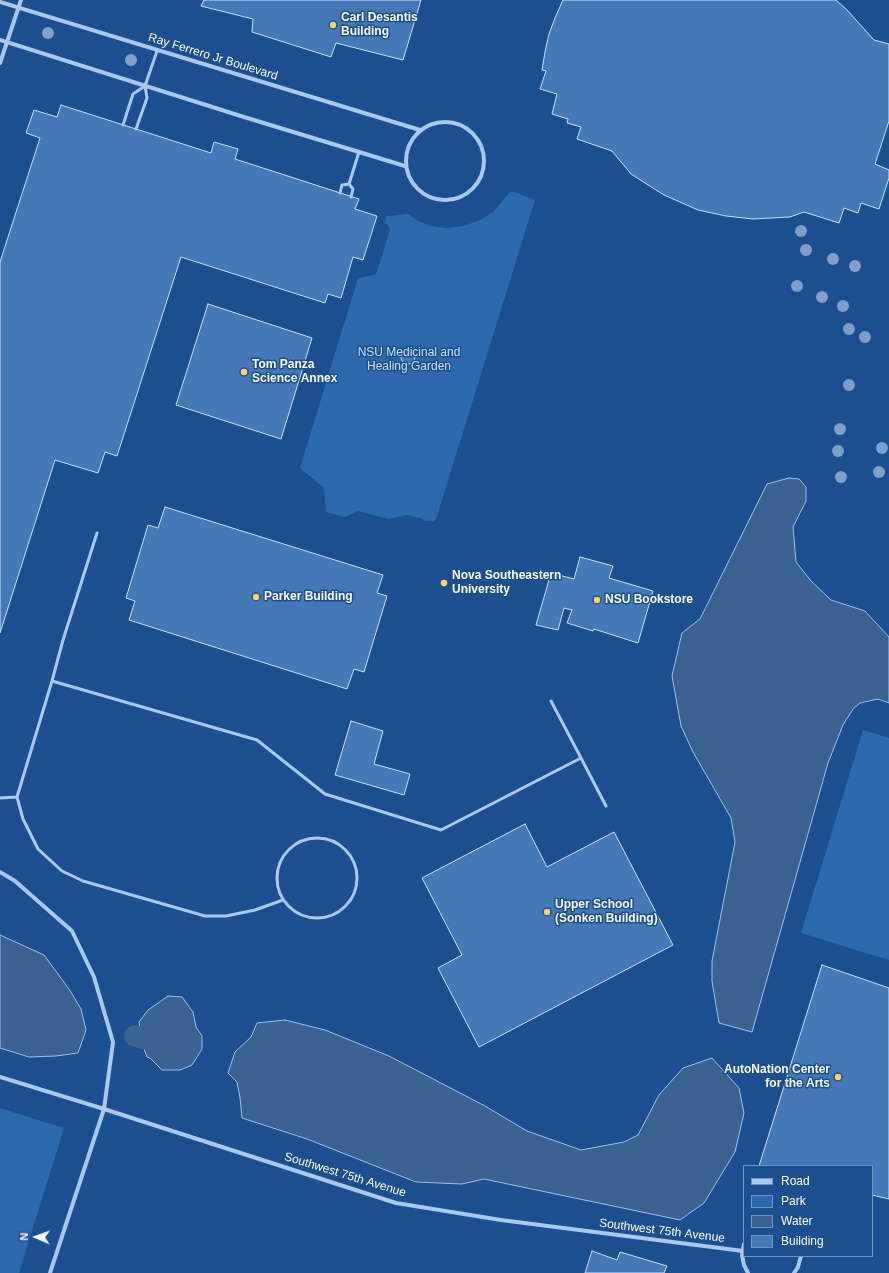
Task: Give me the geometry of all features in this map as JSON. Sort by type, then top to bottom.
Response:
[{"type":"street","points":[[0,63],[21,0]]},
{"type":"street","name":"Ray Ferrero Jr Boulevard","points":[[0,2],[420,130]]},
{"type":"street","points":[[0,40],[405,166]]},
{"type":"street","points":[[443,122],[455,123],[466,128],[475,136],[482,146],[485,158],[483,171],[478,184],[468,194],[456,200],[443,201],[429,198],[418,191],[410,180],[405,166],[406,153],[411,141],[420,130],[430,124],[443,122]]},
{"type":"street","points":[[0,872],[15,881],[72,931],[94,977],[113,1042],[104,1109],[50,1273]]},
{"type":"street","name":"Southwest 75th Avenue","points":[[0,1077],[396,1203],[501,1220],[743,1251]]},
{"type":"street","points":[[743,1251],[742,1255],[744,1265],[748,1273]]},
{"type":"street","points":[[794,1273],[798,1267],[801,1257]]},
{"type":"lane","points":[[136,129],[147,98],[145,86],[157,50]]},
{"type":"lane","points":[[123,125],[133,94],[145,86]]},
{"type":"lane","points":[[349,184],[359,152]]},
{"type":"lane","points":[[340,193],[342,185],[349,184]]},
{"type":"lane","points":[[349,184],[353,189],[351,197]]},
{"type":"lane","points":[[98,533],[63,640],[17,797],[23,819],[38,849],[62,871],[83,881],[205,916],[226,916],[255,910],[283,900]]},
{"type":"lane","points":[[52,681],[257,740],[325,794],[441,830],[582,758]]},
{"type":"lane","points":[[551,701],[606,806]]},
{"type":"lane","points":[[0,798],[17,797]]},
{"type":"lane","points":[[310,838],[324,838],[336,842],[346,850],[354,861],[357,875],[356,888],[350,900],[341,910],[329,916],[316,918],[303,916],[292,909],[283,900],[278,887],[276,874],[280,861],[287,850],[298,842],[310,838]]},
{"type":"green space","name":"NSU Medicinal and Healing Garden","points":[[510,192],[514,192],[535,200],[437,516],[434,521],[425,521],[420,518],[407,515],[389,519],[358,511],[345,517],[326,512],[324,488],[300,468],[358,278],[375,275],[377,271],[390,230],[388,225],[384,223],[387,216],[408,214],[418,221],[430,226],[446,228],[464,226],[480,220],[493,212]]},
{"type":"green space","points":[[863,730],[889,738],[889,960],[801,933]]},
{"type":"green space","points":[[0,1108],[64,1128],[19,1273],[0,1273]]},
{"type":"water","points":[[789,478],[799,479],[806,487],[806,501],[793,527],[796,562],[811,581],[831,600],[865,611],[889,637],[889,703],[878,699],[860,703],[853,709],[843,725],[828,763],[752,1032],[719,1023],[712,981],[712,961],[735,842],[731,818],[693,752],[681,726],[672,676],[682,633],[700,619],[767,484]]},
{"type":"water","points":[[0,935],[44,955],[69,989],[81,1009],[86,1030],[78,1053],[56,1056],[29,1057],[0,1048]]},
{"type":"water","points":[[168,996],[182,997],[193,1012],[196,1027],[202,1036],[202,1049],[192,1065],[180,1070],[162,1070],[150,1058],[147,1057],[142,1043],[139,1022],[148,1010]]},
{"type":"water","points":[[285,1020],[325,1030],[389,1056],[485,1106],[527,1131],[581,1150],[624,1142],[638,1135],[659,1095],[683,1068],[712,1058],[739,1088],[744,1113],[735,1152],[704,1203],[680,1220],[484,1179],[462,1184],[416,1182],[307,1139],[242,1118],[237,1082],[228,1073],[235,1052],[251,1037],[257,1023]]},
{"type":"building","name":"Carl Desantis Building","points":[[204,0],[421,0],[403,60],[336,43],[331,57],[252,32],[253,19],[201,6]]},
{"type":"building","points":[[563,0],[836,0],[874,40],[889,44],[889,121],[875,164],[889,170],[889,178],[879,209],[861,203],[858,213],[844,208],[839,223],[804,212],[790,217],[753,219],[726,216],[698,210],[664,195],[631,174],[612,151],[577,139],[581,127],[567,123],[568,119],[552,114],[557,94],[540,89],[546,71],[542,70],[549,34]]},
{"type":"building","points":[[61,105],[211,153],[214,142],[238,149],[235,159],[359,199],[355,209],[377,216],[363,260],[353,257],[341,298],[328,294],[325,303],[181,257],[117,456],[105,452],[98,473],[55,460],[0,633],[0,262],[40,138],[26,133],[34,110],[57,117]]},
{"type":"building","name":"Tom Panza Science Annex","points":[[208,304],[312,338],[281,439],[176,405]]},
{"type":"building","points":[[405,350],[411,350],[415,354],[415,360],[411,364],[405,364],[401,360],[401,354]]},
{"type":"building","name":"Parker Building","points":[[165,507],[383,575],[377,593],[387,596],[364,672],[354,669],[347,689],[129,620],[135,601],[126,598],[148,525],[158,528]]},
{"type":"building","name":"NSU Bookstore","points":[[580,557],[613,566],[609,578],[653,591],[638,643],[594,629],[593,631],[567,623],[572,610],[564,608],[558,630],[536,625],[551,573],[574,579]]},
{"type":"building","points":[[351,721],[383,731],[374,764],[410,774],[404,795],[335,775]]},
{"type":"building","name":"Upper School (Sonken Building)","points":[[525,824],[547,867],[614,832],[673,945],[479,1047],[438,968],[462,955],[422,878]]},
{"type":"building","name":"AutoNation Center for the Arts","points":[[822,965],[889,988],[889,1199],[873,1195],[873,1165],[759,1165]]},
{"type":"building","points":[[592,1251],[617,1260],[620,1252],[667,1266],[664,1273],[585,1273]]},
{"type":"waterway","points":[[135,1036],[169,1044]]},
{"type":"place","name":"Carl Desantis Building","points":[[333,25]]},
{"type":"place","name":"Tom Panza Science Annex","points":[[244,372]]},
{"type":"place","name":"Nova Southeastern University","points":[[444,583]]},
{"type":"place","name":"Parker Building","points":[[256,597]]},
{"type":"place","name":"NSU Bookstore","points":[[597,600]]},
{"type":"place","name":"Upper School (Sonken Building)","points":[[547,912]]},
{"type":"place","name":"AutoNation Center for the Arts","points":[[838,1077]]}]
